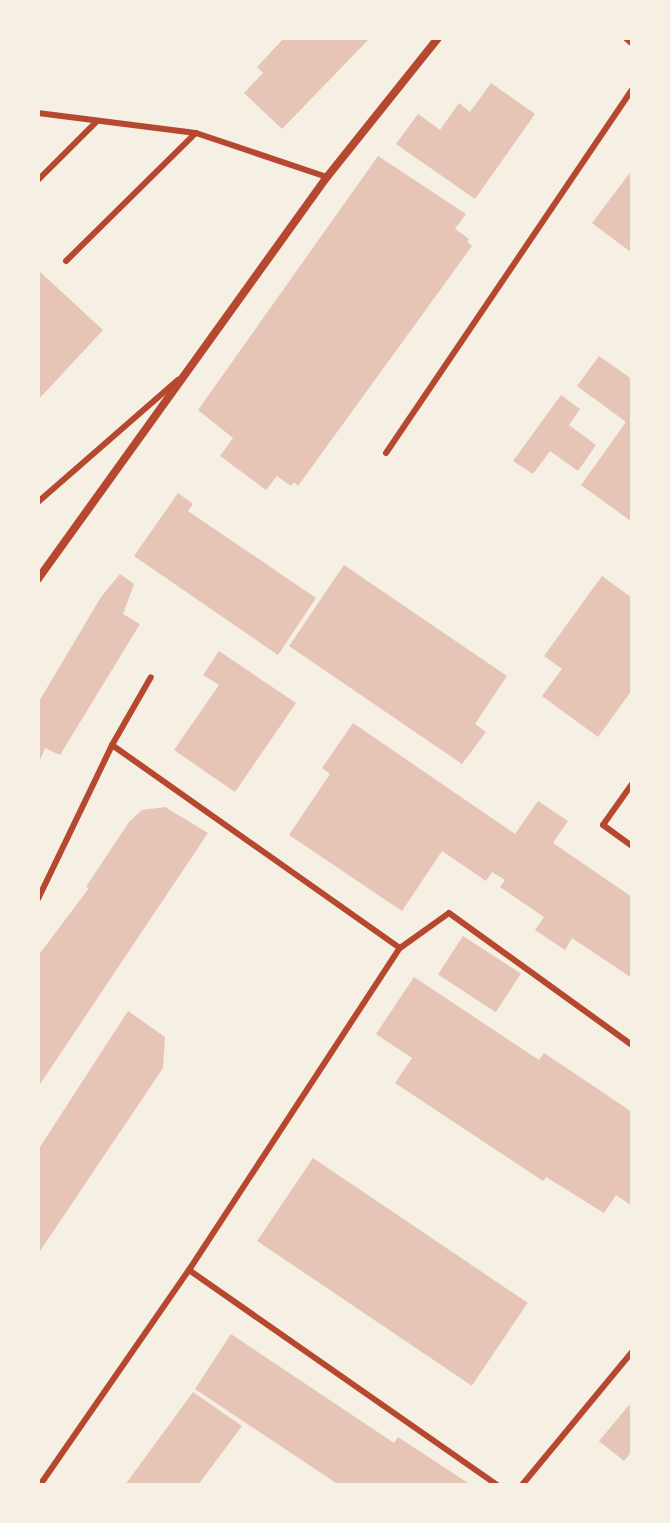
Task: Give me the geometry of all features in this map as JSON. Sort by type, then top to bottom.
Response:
[{"type":"street","points":[[38,579],[327,177],[438,38]]},
{"type":"street","points":[[627,38],[632,42]]},
{"type":"lane","points":[[386,453],[632,90]]},
{"type":"lane","points":[[38,113],[196,133],[327,177]]},
{"type":"lane","points":[[38,180],[96,122]]},
{"type":"lane","points":[[66,261],[196,133]]},
{"type":"lane","points":[[38,502],[187,372]]},
{"type":"lane","points":[[38,899],[112,745],[151,677]]},
{"type":"lane","points":[[112,745],[400,948]]},
{"type":"lane","points":[[632,784],[603,825],[632,846]]},
{"type":"lane","points":[[40,1485],[189,1270],[400,948],[449,913],[632,1045]]},
{"type":"lane","points":[[189,1270],[497,1485]]},
{"type":"lane","points":[[522,1485],[632,1352]]},
{"type":"building","points":[[284,38],[370,38],[282,129],[244,93],[263,73],[257,67]]},
{"type":"building","points":[[491,83],[535,114],[475,199],[396,144],[418,114],[440,130],[459,103],[470,112]]},
{"type":"building","points":[[378,156],[466,214],[455,229],[469,239],[467,242],[472,246],[298,486],[294,482],[291,486],[277,476],[266,490],[220,456],[233,438],[198,410]]},
{"type":"building","points":[[632,170],[632,253],[592,223]]},
{"type":"building","points":[[38,270],[103,330],[38,400]]},
{"type":"building","points":[[599,356],[632,379],[632,522],[581,485],[626,422],[577,386]]},
{"type":"building","points":[[561,395],[580,409],[569,425],[596,445],[578,471],[550,451],[533,474],[513,461]]},
{"type":"building","points":[[178,493],[193,504],[188,511],[316,598],[278,655],[134,556]]},
{"type":"building","points":[[344,565],[507,676],[475,724],[486,732],[462,764],[289,646]]},
{"type":"building","points":[[120,574],[134,584],[123,614],[140,624],[60,755],[45,748],[38,765],[38,703],[101,597]]},
{"type":"building","points":[[602,576],[632,598],[632,690],[598,737],[542,696],[562,669],[544,656]]},
{"type":"building","points":[[219,651],[296,703],[235,792],[174,750],[219,685],[203,675]]},
{"type":"building","points":[[353,723],[515,834],[538,801],[568,821],[553,843],[632,897],[632,978],[572,938],[565,950],[535,930],[544,917],[500,887],[505,880],[492,872],[486,881],[442,851],[402,911],[289,835],[330,774],[322,768]]},
{"type":"building","points":[[165,807],[208,833],[38,1087],[38,956],[89,888],[86,887],[129,822],[142,810]]},
{"type":"building","points":[[463,936],[521,974],[496,1012],[438,975]]},
{"type":"building","points":[[414,977],[539,1060],[544,1053],[632,1112],[632,1206],[616,1195],[604,1213],[546,1177],[543,1181],[395,1083],[412,1058],[376,1034]]},
{"type":"building","points":[[128,1011],[165,1037],[163,1068],[38,1254],[38,1150]]},
{"type":"building","points":[[313,1158],[528,1303],[472,1386],[257,1241]]},
{"type":"building","points":[[231,1334],[394,1443],[398,1437],[471,1485],[339,1485],[195,1389]]},
{"type":"building","points":[[193,1392],[242,1426],[198,1485],[125,1485]]},
{"type":"building","points":[[629,1405],[632,1408],[632,1451],[624,1461],[599,1441]]}]
